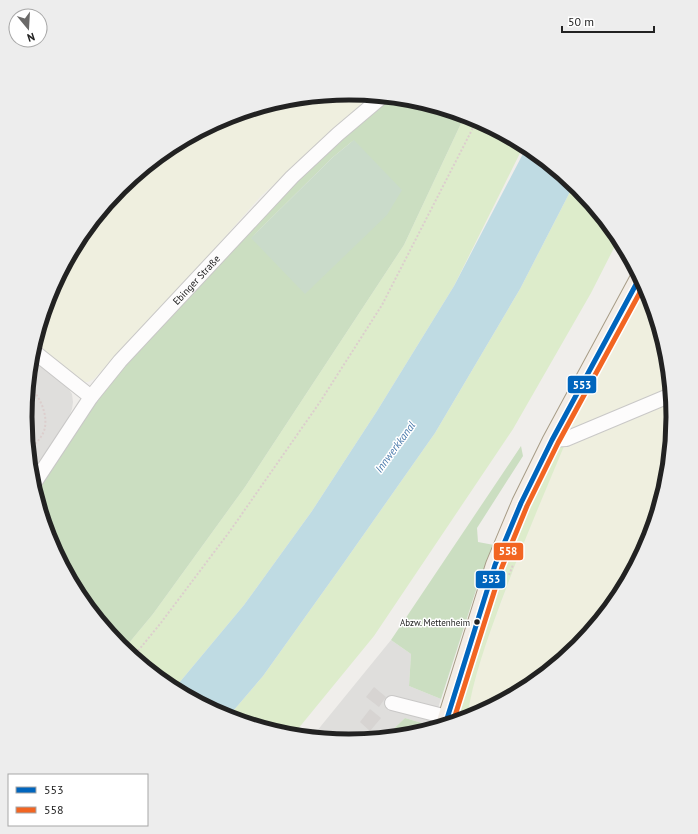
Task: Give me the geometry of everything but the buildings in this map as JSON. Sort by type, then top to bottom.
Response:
[{"type":"main road","points":[[447,718],[495,565],[521,503],[552,440],[636,284]]},
{"type":"street","name":"Ebinger Straße","points":[[38,478],[90,397],[120,361],[292,177],[338,134],[376,102]]},
{"type":"street","points":[[38,355],[90,397]]},
{"type":"street","points":[[552,440],[566,439],[665,397]]},
{"type":"street","points":[[392,703],[442,720]]},
{"type":"path","points":[[137,652],[160,624],[230,531],[324,396],[382,305],[475,126]]},
{"type":"path","points":[[33,392],[43,407],[45,421],[44,431],[34,445]]},
{"type":"path","points":[[507,580],[515,558]]},
{"type":"shaded area","points":[[37,360],[66,385],[72,394],[72,409],[68,419],[36,467],[32,417]]},
{"type":"shaded area","points":[[391,640],[411,654],[409,686],[441,699],[433,722],[431,723],[426,724],[405,718],[392,731],[349,734],[316,732]]},
{"type":"green space","points":[[328,101],[371,101],[261,196],[179,289],[94,379],[88,382],[80,382],[39,349],[56,296],[74,258],[98,224],[125,193],[173,153],[191,142],[228,124],[287,106]]},
{"type":"green space","points":[[385,102],[411,106],[462,121],[404,245],[245,487],[153,614],[128,644],[98,610],[74,575],[56,538],[39,485],[119,368],[295,181]],"holes":[[[354,140],[251,238],[333,157]]]},
{"type":"green space","points":[[462,121],[508,142],[521,151],[454,286],[377,411],[312,511],[244,605],[178,684],[156,668],[128,644],[153,614],[245,487],[404,245]]},
{"type":"green space","points":[[354,140],[402,190],[387,215],[305,294],[251,238],[333,157]]},
{"type":"green space","points":[[571,191],[587,208],[616,245],[591,293],[513,429],[374,636],[298,730],[267,723],[233,712],[263,676],[435,433],[520,289]]},
{"type":"green space","points":[[639,290],[649,315],[660,355],[665,396],[567,431]]},
{"type":"green space","points":[[665,401],[665,438],[660,479],[642,538],[624,576],[613,593],[587,626],[558,655],[525,681],[507,692],[468,711],[470,698],[484,648],[532,520],[565,444]]},
{"type":"green space","points":[[565,444],[524,542],[491,631],[481,659],[468,711],[457,715],[503,568],[528,507],[558,447]]},
{"type":"green space","points":[[521,446],[523,456],[477,528],[478,542],[494,545],[477,587],[441,699],[409,686],[411,654],[391,640]]},
{"type":"green space","points":[[405,718],[426,724],[411,728],[392,731]]},
{"type":"water","name":"Innwerkkanal","points":[[524,152],[571,191],[520,289],[435,433],[263,676],[233,712],[190,692],[178,684],[244,605],[312,511],[377,411],[454,286]]},
{"type":"transit line","name":"553","points":[[447,718],[495,565],[521,503],[552,440],[636,284]]},
{"type":"transit line","name":"558","points":[[455,716],[502,567],[527,506],[558,443],[640,292]]},
{"type":"place","name":"Abzw. Mettenheim","points":[[477,622]]}]
